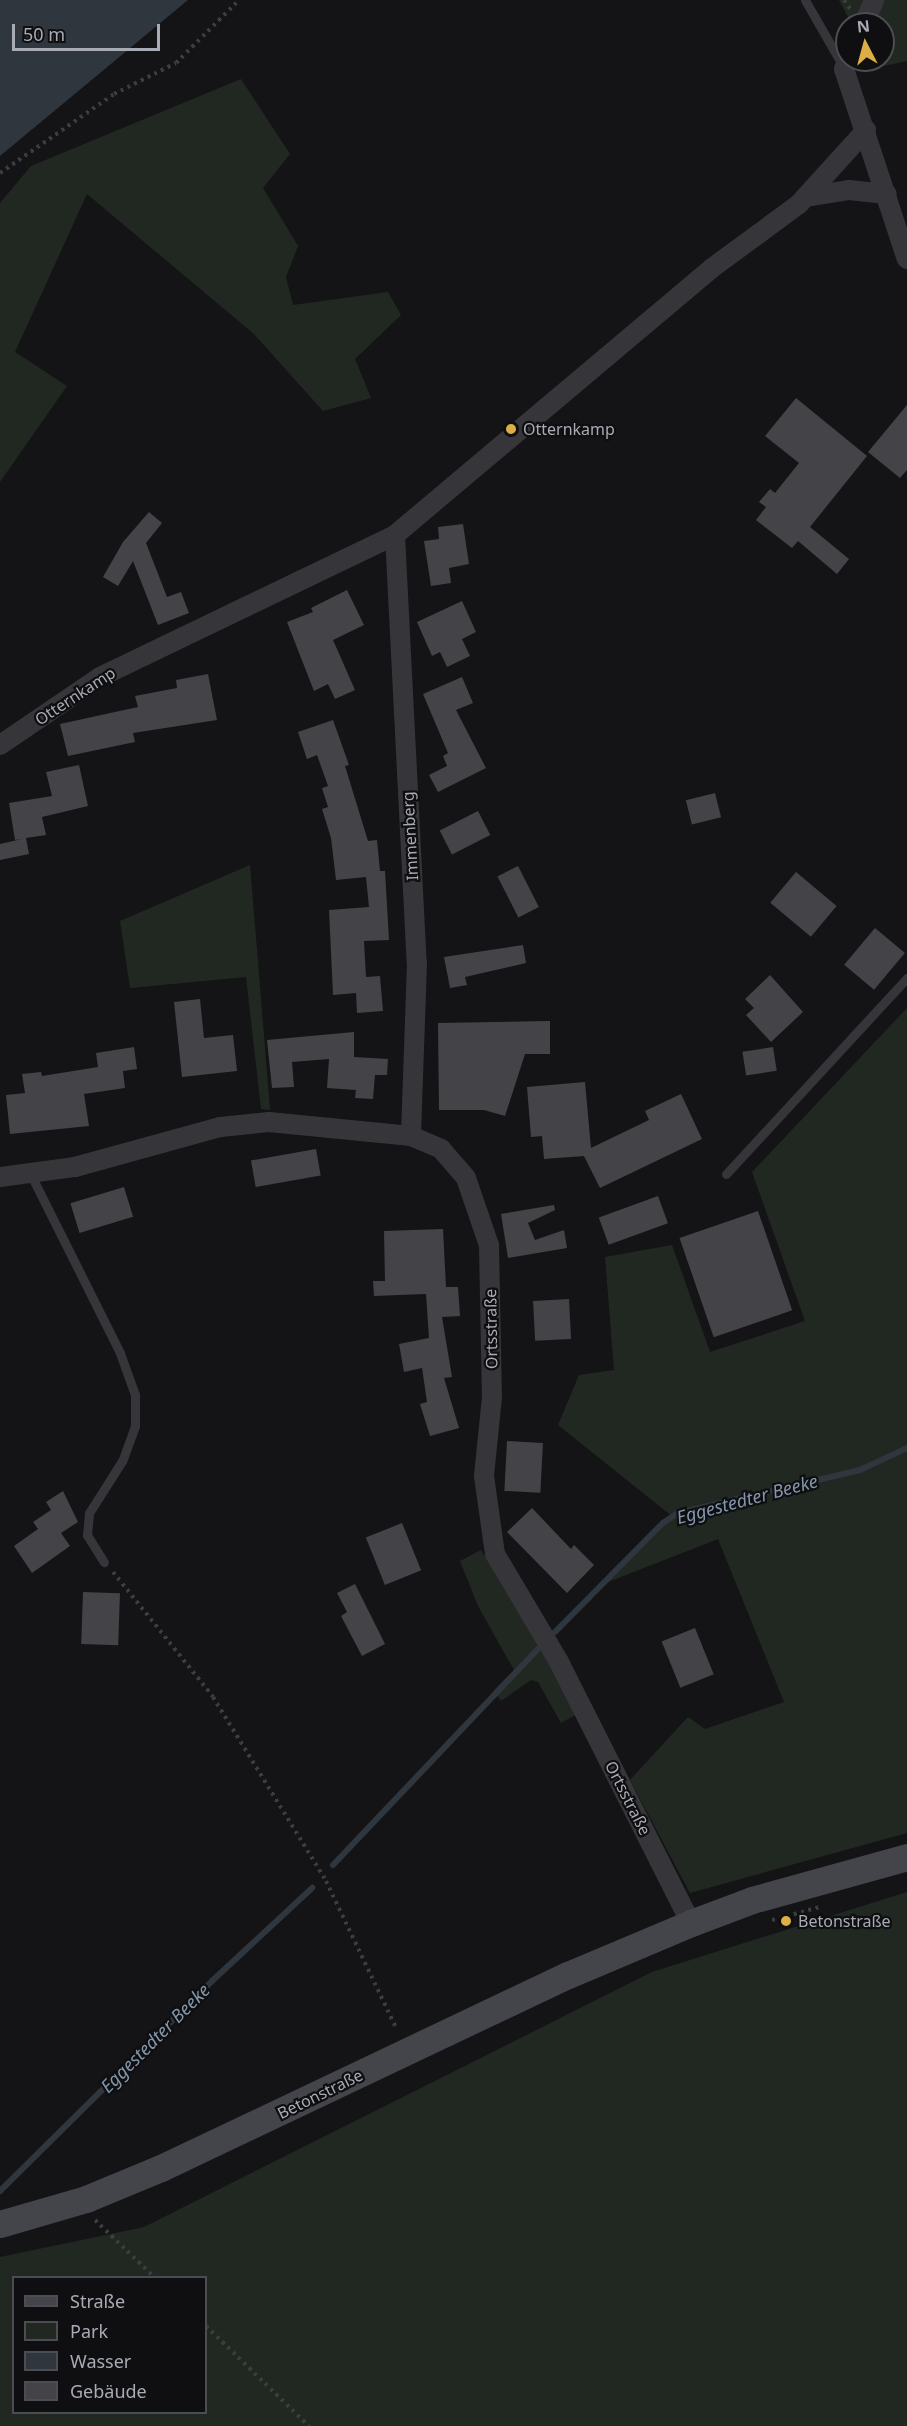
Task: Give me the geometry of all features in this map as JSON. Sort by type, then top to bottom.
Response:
[{"type":"main road","name":"Betonstraße","points":[[0,2224],[86,2199],[161,2168],[568,1975],[691,1923],[752,1900],[907,1857]]},
{"type":"street","points":[[848,72],[887,194],[903,228],[907,259]]},
{"type":"street","name":"Otternkamp","points":[[0,745],[100,677],[395,536],[712,268],[803,200],[866,130]]},
{"type":"street","points":[[803,200],[849,190],[887,194]]},
{"type":"street","name":"Immenberg","points":[[395,536],[417,963],[411,1136]]},
{"type":"street","name":"Ortsstraße","points":[[0,1177],[31,1175],[75,1167],[220,1127],[269,1122],[411,1136],[441,1149],[466,1178],[489,1245],[492,1397],[484,1476],[495,1554],[559,1662],[691,1923]]},
{"type":"lane","points":[[805,0],[835,47]]},
{"type":"lane","points":[[726,1174],[907,978]]},
{"type":"lane","points":[[31,1175],[120,1353],[135,1395],[135,1426],[122,1461],[89,1513],[87,1535],[104,1562]]},
{"type":"path","points":[[0,173],[114,94],[176,63],[239,0]]},
{"type":"path","points":[[104,1562],[213,1697],[326,1881],[396,2028]]},
{"type":"path","points":[[92,2216],[154,2276]]},
{"type":"path","points":[[207,2327],[309,2426]]},
{"type":"green space","points":[[839,0],[907,0],[907,61],[895,64],[895,12],[846,12]]},
{"type":"green space","points":[[241,79],[290,154],[263,188],[298,246],[286,277],[293,305],[388,292],[401,315],[355,359],[371,398],[323,411],[254,334],[87,194],[15,352],[67,386],[0,482],[0,203],[31,166]]},
{"type":"green space","points":[[250,865],[270,1110],[261,1109],[246,977],[130,988],[120,921]]},
{"type":"green space","points":[[907,1008],[907,1833],[690,1893],[630,1780],[688,1717],[705,1729],[784,1702],[718,1539],[608,1582],[673,1517],[558,1425],[579,1375],[614,1370],[605,1257],[672,1245],[710,1352],[805,1321],[752,1172]]},
{"type":"green space","points":[[481,1550],[547,1656],[575,1715],[561,1723],[538,1682],[531,1680],[501,1701],[494,1690],[514,1670],[478,1606],[460,1561]]},
{"type":"green space","points":[[907,1892],[907,2426],[0,2426],[0,2257],[144,2227],[652,1972]]},
{"type":"water","points":[[0,0],[188,0],[0,156]]},
{"type":"building","points":[[796,398],[867,456],[810,527],[849,559],[837,574],[798,541],[792,548],[756,520],[766,507],[759,502],[770,489],[775,493],[799,463],[765,436]]},
{"type":"building","points":[[907,405],[907,470],[900,478],[868,452]]},
{"type":"building","points":[[149,512],[162,523],[146,543],[167,597],[181,592],[189,613],[158,625],[133,561],[118,586],[103,577],[123,542]]},
{"type":"building","points":[[463,524],[469,564],[449,568],[451,583],[431,586],[424,541],[439,539],[438,527]]},
{"type":"building","points":[[347,590],[364,625],[333,640],[355,690],[335,699],[328,684],[314,691],[287,622],[313,612],[311,608]]},
{"type":"building","points":[[462,601],[476,632],[462,639],[470,656],[447,667],[440,652],[432,656],[417,622]]},
{"type":"building","points":[[208,674],[217,720],[133,733],[135,742],[68,756],[60,724],[138,707],[135,696],[177,688],[176,680]]},
{"type":"building","points":[[462,677],[473,703],[456,710],[486,768],[438,792],[429,775],[447,766],[443,756],[448,753],[423,694]]},
{"type":"building","points":[[333,720],[349,765],[345,766],[368,841],[377,840],[380,871],[385,871],[389,940],[364,941],[366,977],[380,976],[383,1011],[357,1013],[356,993],[333,995],[329,910],[369,907],[366,877],[336,880],[331,838],[322,809],[328,807],[322,788],[328,786],[317,755],[307,759],[298,732]]},
{"type":"building","points":[[79,765],[88,806],[42,817],[46,835],[26,838],[29,854],[0,860],[0,844],[22,839],[15,840],[9,803],[52,796],[46,772]]},
{"type":"building","points":[[715,793],[721,817],[692,825],[686,800]]},
{"type":"building","points":[[478,811],[490,835],[452,855],[440,831]]},
{"type":"building","points":[[518,866],[539,907],[518,917],[498,876]]},
{"type":"building","points":[[796,872],[837,906],[811,937],[770,903]]},
{"type":"building","points":[[875,928],[905,953],[874,990],[844,965]]},
{"type":"building","points":[[523,945],[526,963],[465,977],[467,985],[450,988],[444,957]]},
{"type":"building","points":[[770,975],[803,1012],[771,1042],[746,1015],[754,1008],[745,999]]},
{"type":"building","points":[[200,999],[204,1038],[233,1035],[237,1071],[182,1077],[174,1002]]},
{"type":"building","points":[[550,1021],[550,1054],[525,1054],[505,1116],[484,1110],[439,1110],[438,1023]]},
{"type":"building","points":[[354,1032],[354,1057],[388,1059],[387,1075],[375,1075],[373,1099],[355,1098],[356,1090],[327,1088],[329,1059],[292,1062],[294,1087],[272,1088],[267,1040]]},
{"type":"building","points":[[134,1047],[137,1069],[123,1071],[125,1088],[84,1094],[89,1126],[10,1134],[6,1095],[25,1093],[22,1074],[41,1072],[42,1076],[98,1067],[96,1053]]},
{"type":"building","points":[[773,1047],[777,1071],[746,1076],[742,1052]]},
{"type":"building","points":[[585,1082],[591,1148],[649,1120],[645,1111],[681,1094],[702,1139],[600,1188],[584,1156],[544,1159],[542,1136],[531,1137],[527,1087]]},
{"type":"building","points":[[316,1149],[321,1176],[256,1187],[251,1160]]},
{"type":"building","points":[[124,1187],[133,1217],[80,1233],[70,1203]]},
{"type":"building","points":[[658,1196],[668,1223],[609,1245],[599,1218]]},
{"type":"building","points":[[554,1205],[555,1210],[528,1223],[535,1240],[564,1230],[567,1248],[508,1258],[501,1214]]},
{"type":"building","points":[[758,1211],[792,1310],[714,1337],[680,1238]]},
{"type":"building","points":[[443,1229],[446,1287],[458,1287],[460,1316],[442,1317],[452,1377],[444,1378],[459,1428],[430,1436],[420,1404],[427,1402],[422,1368],[404,1372],[399,1344],[429,1338],[426,1294],[374,1296],[373,1281],[385,1281],[384,1231]]},
{"type":"building","points":[[569,1299],[571,1339],[535,1341],[533,1301]]},
{"type":"building","points":[[507,1441],[543,1443],[540,1493],[504,1491]]},
{"type":"building","points":[[63,1491],[78,1522],[61,1533],[70,1546],[32,1573],[14,1546],[38,1529],[33,1522],[51,1510],[46,1502]]},
{"type":"building","points":[[532,1508],[571,1549],[574,1545],[594,1565],[567,1593],[507,1532]]},
{"type":"building","points":[[402,1523],[421,1570],[385,1585],[366,1538]]},
{"type":"building","points":[[355,1584],[385,1644],[362,1656],[341,1616],[347,1612],[337,1593]]},
{"type":"building","points":[[83,1592],[120,1593],[118,1645],[81,1644]]},
{"type":"building","points":[[695,1628],[714,1674],[680,1688],[662,1641]]},
{"type":"waterway","name":"Eggestedter Beeke","points":[[555,1632],[663,1523],[678,1513],[860,1470],[907,1448]]},
{"type":"waterway","name":"Eggestedter Beeke","points":[[333,1865],[539,1648]]},
{"type":"waterway","name":"Eggestedter Beeke","points":[[0,2191],[212,1981],[312,1888]]},
{"type":"place","name":"Otternkamp","points":[[511,429]]},
{"type":"place","name":"Betonstraße","points":[[786,1921]]}]
